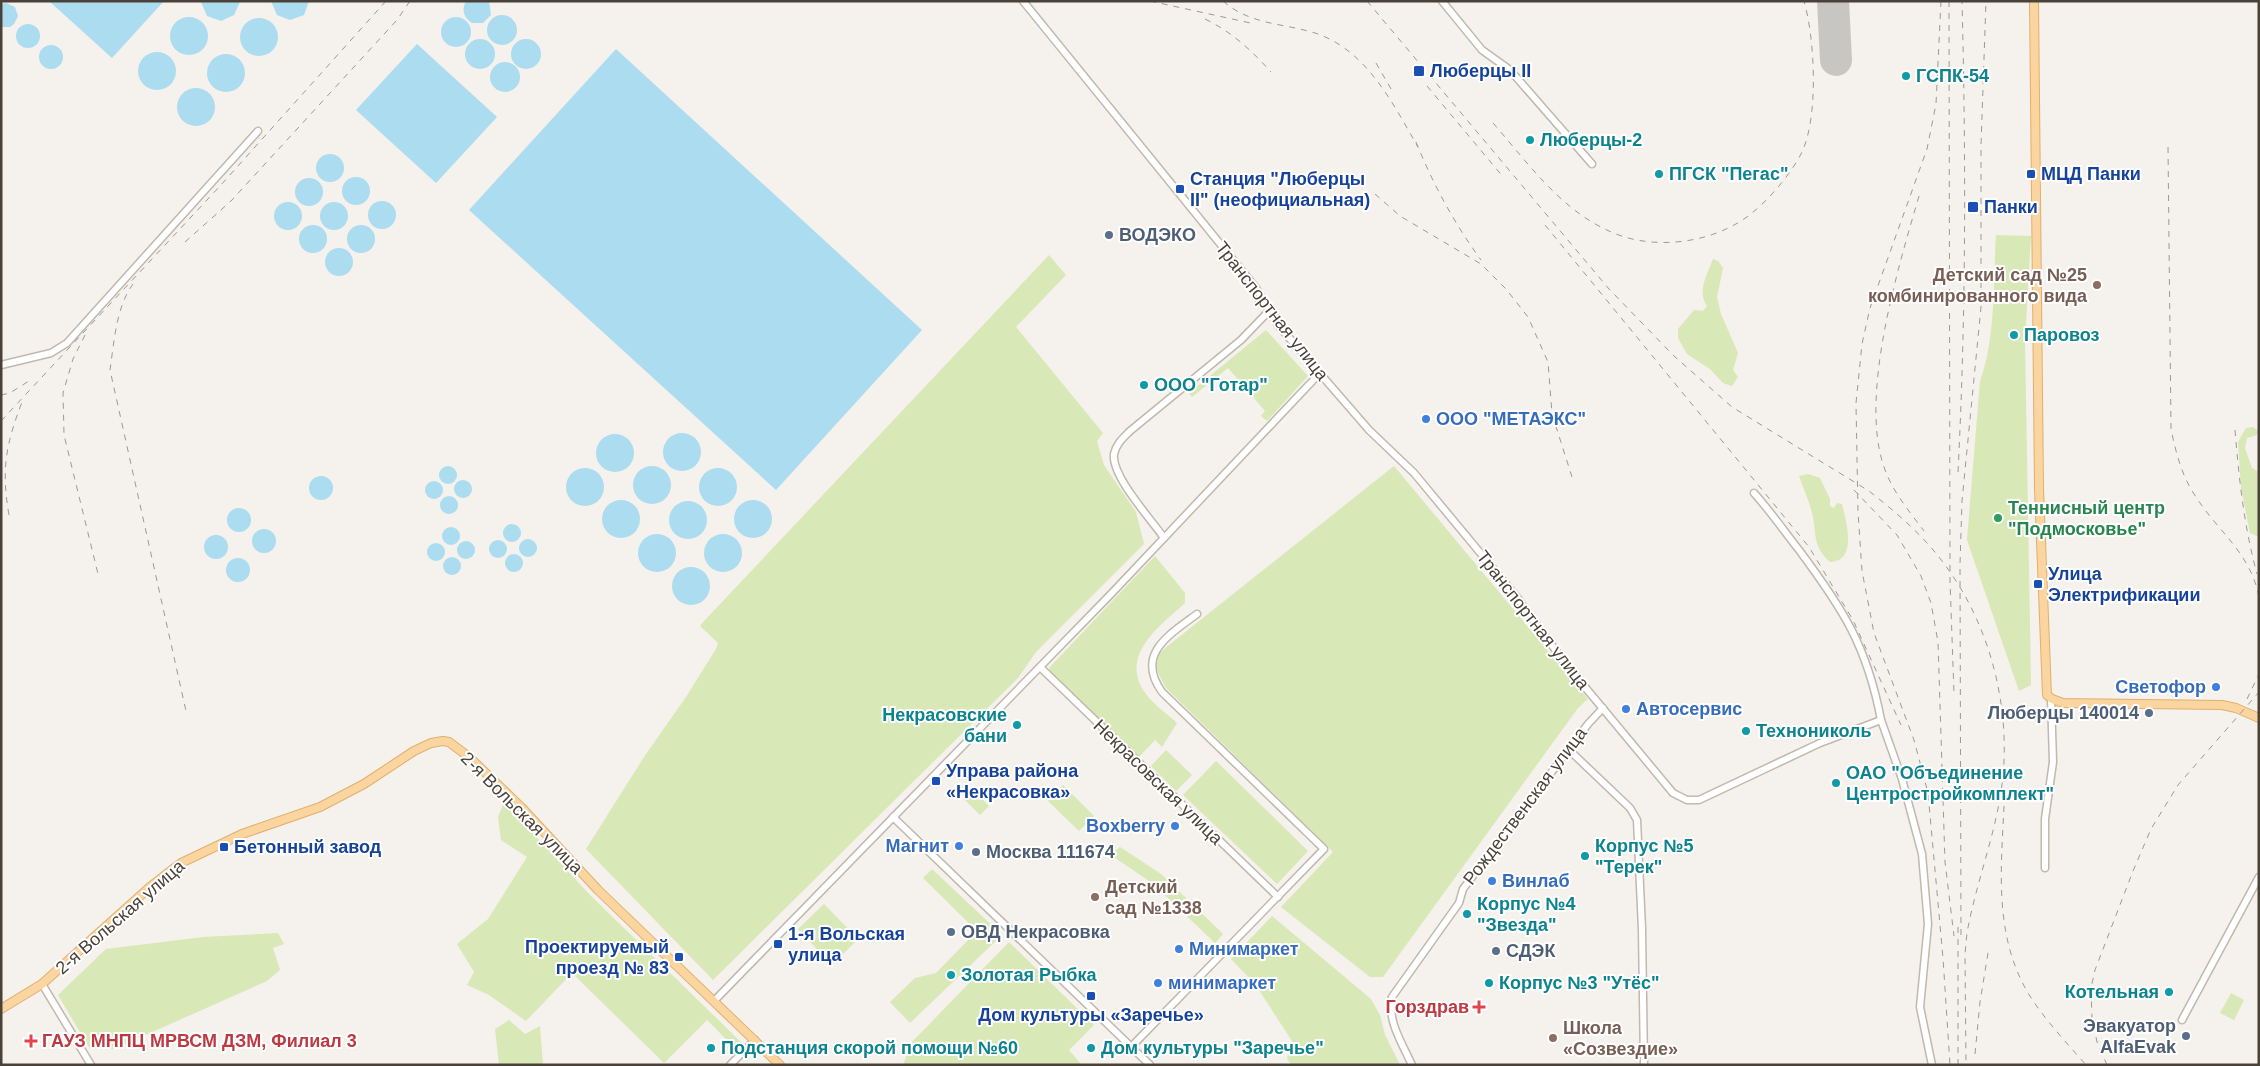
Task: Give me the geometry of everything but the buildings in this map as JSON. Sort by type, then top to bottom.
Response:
[{"type":"main road","points":[[2034,1],[2039,489],[2046,688],[2051,698],[2063,702],[2222,704],[2259,718]]},
{"type":"main road","name":"2-я Вольская улица","points":[[2,1006],[42,984],[150,887],[181,862],[242,834],[320,807],[364,784],[414,751],[431,743],[448,742],[469,758],[521,807],[598,890],[715,1000],[780,1065]]},
{"type":"street","name":"Транспортная улица","points":[[1023,1],[1256,288],[1269,311],[1369,430],[1414,473],[1516,596],[1565,663],[1673,793],[1687,800],[1699,800],[1820,742],[1881,720]]},
{"type":"street","points":[[1442,1],[1482,50],[1510,70],[1592,164]]},
{"type":"street","points":[[1,365],[46,354],[67,343],[258,131]]},
{"type":"street","points":[[1164,538],[1118,473],[1115,463],[1116,449],[1130,432],[1240,340],[1269,311]]},
{"type":"street","points":[[715,1000],[1040,667],[1320,373]]},
{"type":"street","points":[[1754,493],[1775,516],[1827,587],[1848,622],[1870,669],[1881,720],[1902,778],[1922,854],[1928,924],[1920,1007],[1932,1065]]},
{"type":"street","points":[[1131,1046],[1324,849],[1162,692],[1154,682],[1151,670],[1154,652],[1166,637],[1197,614]]},
{"type":"street","name":"Некрасовская улица","points":[[1040,667],[1278,897]]},
{"type":"street","points":[[2045,868],[2046,819],[2053,762],[2051,698]]},
{"type":"street","name":"Рождественская улица","points":[[1412,1065],[1393,1022],[1390,1006],[1392,997],[1459,903],[1463,888],[1568,749],[1603,708]]},
{"type":"street","points":[[1568,749],[1630,808],[1637,820],[1642,929],[1644,1065]]},
{"type":"street","points":[[893,817],[1150,1065]]},
{"type":"street","points":[[2182,1020],[2259,877]]},
{"type":"street","points":[[42,984],[91,1065]]},
{"type":"street","points":[[730,1065],[755,1040]]},
{"type":"green space","name":"Теннисный центр \"Подмосковье\"","points":[[1996,235],[2031,236],[2025,340],[2031,685],[2019,691],[1967,540],[1980,381],[1989,347],[1991,328]]},
{"type":"green space","points":[[1049,255],[1066,275],[1016,327],[1103,433],[1097,441],[1104,465],[1136,512],[1144,544],[1036,652],[1018,678],[713,980],[586,849],[644,757],[686,697],[716,649],[718,643],[700,626]]},
{"type":"green space","points":[[1713,259],[1718,261],[1723,268],[1717,297],[1721,314],[1738,353],[1733,370],[1738,377],[1732,386],[1723,383],[1710,369],[1687,354],[1678,338],[1678,329],[1694,310],[1703,311],[1707,306],[1704,300],[1703,289]]},
{"type":"green space","points":[[1266,330],[1308,376],[1267,421],[1261,416],[1265,411],[1228,368],[1192,397],[1189,393]]},
{"type":"green space","points":[[2253,427],[2258,431],[2257,435],[2247,438],[2245,448],[2252,468],[2259,472],[2259,537],[2250,533],[2241,488],[2238,442],[2246,428]]},
{"type":"green space","points":[[1394,466],[1588,699],[1578,708],[1383,977],[1370,977],[1281,907],[1333,852],[1166,688],[1156,669],[1159,653]]},
{"type":"green space","points":[[1808,474],[1820,478],[1830,499],[1830,506],[1834,508],[1837,503],[1842,504],[1848,539],[1844,555],[1839,560],[1830,562],[1820,551],[1811,508],[1799,476]]},
{"type":"green space","points":[[1155,556],[1185,593],[1185,603],[1164,621],[1146,642],[1139,654],[1137,667],[1139,680],[1146,694],[1177,723],[1162,747],[1155,740],[1139,757],[1051,674],[1049,668]]},
{"type":"green space","points":[[1166,750],[1192,775],[1176,791],[1151,766]]},
{"type":"green space","points":[[1216,761],[1308,851],[1277,884],[1183,795]]},
{"type":"green space","points":[[1063,785],[1094,816],[1079,831],[1048,801]]},
{"type":"green space","points":[[973,790],[989,806],[980,815],[964,799]]},
{"type":"green space","points":[[504,802],[589,894],[743,1044],[737,1050],[707,1020],[664,1063],[572,973],[526,1021],[489,995],[467,985],[474,972],[457,944],[488,919],[527,857],[501,840],[498,817]]},
{"type":"green space","points":[[1120,847],[1161,874],[1223,934],[1215,943],[1152,883],[1111,855]]},
{"type":"green space","points":[[932,869],[1002,935],[910,1023],[890,1002],[915,978],[936,973],[977,931],[923,878]]},
{"type":"green space","points":[[824,904],[858,939],[832,965],[798,929]]},
{"type":"green space","points":[[1272,916],[1371,999],[1380,1015],[1385,1035],[1400,1065],[1291,1065],[1287,1058],[1292,1041],[1255,984],[1231,959]]},
{"type":"green space","points":[[278,933],[284,944],[273,948],[280,970],[267,981],[114,1049],[90,1049],[58,995],[106,949],[203,937]]},
{"type":"green space","points":[[1009,942],[1094,1025],[1069,1050],[1082,1065],[903,1065],[911,1043]]},
{"type":"green space","points":[[2231,993],[2244,1000],[2234,1020],[2220,1013]]},
{"type":"green space","points":[[509,1020],[525,1034],[540,1026],[543,1065],[499,1065],[495,1029]]},
{"type":"water","points":[[49,1],[164,1],[112,58]]},
{"type":"water","points":[[240,1],[234,15],[221,21],[207,16],[201,2]]},
{"type":"water","points":[[271,1],[309,1],[304,15],[290,20],[277,15]]},
{"type":"water","points":[[466,1],[489,1],[491,15],[483,23],[472,23],[464,13]]},
{"type":"water","points":[[6,3],[15,7],[18,16],[10,27],[1,27],[1,4]]},
{"type":"water","points":[[502,15],[512,20],[517,30],[512,40],[502,45],[492,40],[487,30],[492,20]]},
{"type":"water","points":[[189,17],[203,22],[208,36],[203,50],[189,55],[175,50],[170,36],[175,22]]},
{"type":"water","points":[[456,17],[466,22],[471,32],[466,42],[456,47],[446,42],[441,32],[446,22]]},
{"type":"water","points":[[259,18],[273,23],[278,37],[273,51],[259,56],[245,51],[240,37],[245,23]]},
{"type":"water","points":[[28,24],[37,27],[40,36],[37,45],[28,48],[19,45],[16,36],[19,27]]},
{"type":"water","points":[[480,39],[490,44],[495,54],[490,64],[480,69],[470,64],[465,54],[470,44]]},
{"type":"water","points":[[526,39],[536,44],[541,54],[536,64],[526,69],[516,64],[511,54],[516,44]]},
{"type":"water","points":[[417,44],[497,117],[436,183],[356,110]]},
{"type":"water","points":[[51,45],[60,48],[63,57],[60,66],[51,69],[42,66],[39,57],[42,48]]},
{"type":"water","points":[[616,49],[922,330],[776,490],[469,210]]},
{"type":"water","points":[[157,52],[171,57],[176,71],[171,85],[157,90],[143,85],[138,71],[143,57]]},
{"type":"water","points":[[226,54],[240,59],[245,73],[240,87],[226,92],[212,87],[207,73],[212,59]]},
{"type":"water","points":[[505,62],[515,67],[520,77],[515,87],[505,92],[495,87],[490,77],[495,67]]},
{"type":"water","points":[[196,88],[210,93],[215,107],[210,121],[196,126],[182,121],[177,107],[182,93]]},
{"type":"water","points":[[330,154],[340,158],[344,168],[340,178],[330,182],[320,178],[316,168],[320,158]]},
{"type":"water","points":[[356,177],[366,181],[370,191],[366,201],[356,205],[346,201],[342,191],[346,181]]},
{"type":"water","points":[[309,178],[319,182],[323,192],[319,202],[309,206],[299,202],[295,192],[299,182]]},
{"type":"water","points":[[382,201],[392,205],[396,215],[392,225],[382,229],[372,225],[368,215],[372,205]]},
{"type":"water","points":[[288,202],[298,206],[302,216],[298,226],[288,230],[278,226],[274,216],[278,206]]},
{"type":"water","points":[[334,202],[344,206],[348,216],[344,226],[334,230],[324,226],[320,216],[324,206]]},
{"type":"water","points":[[313,225],[323,229],[327,239],[323,249],[313,253],[303,249],[299,239],[303,229]]},
{"type":"water","points":[[361,225],[371,229],[375,239],[371,249],[361,253],[351,249],[347,239],[351,229]]},
{"type":"water","points":[[339,248],[349,252],[353,262],[349,272],[339,276],[329,272],[325,262],[329,252]]},
{"type":"water","points":[[682,433],[695,439],[701,452],[695,465],[682,471],[669,465],[663,452],[669,439]]},
{"type":"water","points":[[615,434],[628,440],[634,453],[628,466],[615,472],[602,466],[596,453],[602,440]]},
{"type":"water","points":[[444,466],[452,466],[457,471],[455,482],[444,484],[439,479],[439,471]]},
{"type":"water","points":[[652,466],[665,472],[671,485],[665,498],[652,504],[639,498],[633,485],[639,472]]},
{"type":"water","points":[[585,468],[598,474],[604,487],[598,500],[585,506],[572,500],[566,487],[572,474]]},
{"type":"water","points":[[718,468],[731,474],[737,487],[731,500],[718,506],[705,500],[699,487],[705,474]]},
{"type":"water","points":[[321,476],[326,477],[332,483],[332,493],[326,499],[321,500],[316,499],[310,493],[309,488],[310,483],[316,477]]},
{"type":"water","points":[[459,480],[467,480],[472,485],[470,496],[459,498],[454,493],[454,485]]},
{"type":"water","points":[[430,481],[438,481],[443,486],[441,497],[430,499],[425,494],[425,486]]},
{"type":"water","points":[[445,496],[453,496],[458,501],[456,512],[445,514],[440,509],[440,501]]},
{"type":"water","points":[[621,500],[634,506],[640,519],[634,532],[621,538],[608,532],[602,519],[608,506]]},
{"type":"water","points":[[753,500],[766,506],[772,519],[766,532],[753,538],[740,532],[734,519],[740,506]]},
{"type":"water","points":[[688,501],[701,507],[707,520],[701,533],[688,539],[675,533],[669,520],[675,507]]},
{"type":"water","points":[[239,508],[244,509],[250,515],[250,525],[244,531],[239,532],[234,531],[228,525],[227,520],[228,515],[234,509]]},
{"type":"water","points":[[508,524],[516,524],[521,529],[519,540],[508,542],[503,537],[503,529]]},
{"type":"water","points":[[447,527],[455,527],[460,532],[458,543],[447,545],[442,540],[442,532]]},
{"type":"water","points":[[264,529],[269,530],[275,536],[275,546],[269,552],[264,553],[259,552],[253,546],[252,541],[253,536],[259,530]]},
{"type":"water","points":[[657,534],[670,540],[676,553],[670,566],[657,572],[644,566],[638,553],[644,540]]},
{"type":"water","points":[[723,534],[736,540],[742,553],[736,566],[723,572],[710,566],[704,553],[710,540]]},
{"type":"water","points":[[216,535],[221,536],[227,542],[227,552],[221,558],[216,559],[211,558],[205,552],[204,547],[205,542],[211,536]]},
{"type":"water","points":[[524,539],[532,539],[537,544],[535,555],[524,557],[519,552],[519,544]]},
{"type":"water","points":[[494,540],[502,540],[507,545],[505,556],[494,558],[489,553],[489,545]]},
{"type":"water","points":[[462,541],[470,541],[475,546],[473,557],[462,559],[457,554],[457,546]]},
{"type":"water","points":[[432,543],[440,543],[445,548],[443,559],[432,561],[427,556],[427,548]]},
{"type":"water","points":[[510,554],[518,554],[523,559],[521,570],[510,572],[505,567],[505,559]]},
{"type":"water","points":[[448,557],[456,557],[461,562],[459,573],[448,575],[443,570],[443,562]]},
{"type":"water","points":[[238,558],[243,559],[249,565],[249,575],[243,581],[238,582],[233,581],[227,575],[226,570],[227,565],[233,559]]},
{"type":"water","points":[[691,567],[704,573],[710,586],[704,599],[691,605],[678,599],[672,586],[678,573]]},
{"type":"taxiway","points":[[1829,1],[1833,5]]},
{"type":"runway","points":[[1833,1],[1836,60]]},
{"type":"railway","points":[[1,421],[220,186],[386,1]]},
{"type":"railway","points":[[185,242],[231,201],[397,20],[410,1]]},
{"type":"railway","points":[[1150,1],[1255,24]]},
{"type":"railway","points":[[1223,1],[1244,15],[1315,33],[1333,41],[1350,52],[1377,80],[1399,113],[1418,147]]},
{"type":"railway","points":[[1367,1],[1609,289],[1674,356],[1732,407],[1879,499],[1910,525],[1928,544],[1962,590],[1976,617],[1996,676],[2004,737],[2004,768],[2000,798],[1967,933],[1965,954],[1966,1065]]},
{"type":"railway","points":[[1493,123],[1532,169],[1560,198],[1591,222],[1609,231],[1624,237],[1656,242],[1689,240],[1720,232],[1743,220],[1772,194],[1795,164],[1807,139],[1813,100],[1813,57],[1804,1]]},
{"type":"railway","points":[[1941,1],[1936,104],[1927,149],[1870,308],[1862,344],[1856,403],[1858,512],[1862,571],[1874,633],[1914,740],[1928,793],[1943,958],[1950,1065]]},
{"type":"railway","points":[[1949,1],[1950,580],[1954,694]]},
{"type":"railway","points":[[1958,472],[1963,354],[1964,237],[1962,1]]},
{"type":"railway","points":[[1961,935],[1960,564],[1962,501],[1981,307],[1981,145],[1986,1]]},
{"type":"railway","points":[[1205,19],[1241,42],[1271,72]]},
{"type":"railway","points":[[1376,63],[1394,94]]},
{"type":"railway","points":[[1427,86],[1504,178]]},
{"type":"railway","points":[[1416,142],[1445,203],[1481,260]]},
{"type":"railway","points":[[2168,147],[2171,429],[2177,456],[2191,489],[2249,567],[2259,597]]},
{"type":"railway","points":[[1375,194],[1400,216],[1481,264],[1506,289],[1528,317],[1548,362],[1552,414],[1572,477]]},
{"type":"railway","points":[[1919,196],[1901,259],[1884,332],[1876,405],[1877,438],[1887,476],[1896,493],[1924,531]]},
{"type":"railway","points":[[1545,225],[1809,547],[1853,620],[1901,725]]},
{"type":"railway","points":[[133,284],[127,293],[119,314],[110,370],[186,711]]},
{"type":"railway","points":[[85,335],[73,359],[63,393],[64,435],[99,578]]},
{"type":"railway","points":[[1,395],[10,393],[32,379]]},
{"type":"railway","points":[[9,515],[5,484],[6,457],[12,431],[22,402]]},
{"type":"railway","points":[[2235,430],[2243,502],[2257,574]]},
{"type":"railway","points":[[1854,490],[1897,535],[1921,576],[1931,603],[1938,642],[1945,862],[1954,936]]},
{"type":"railway","points":[[2247,699],[2259,674]]},
{"type":"railway","points":[[2107,1065],[2097,1042],[2092,1018],[2091,988],[2095,970],[2133,871],[2151,829],[2178,785],[2259,692]]},
{"type":"railway","points":[[2004,806],[2001,878],[2002,902],[2009,948],[2017,971],[2034,1003],[2086,1065]]},
{"type":"railway","points":[[1958,927],[1958,1065]]},
{"type":"railway","points":[[1975,1054],[1980,1002],[1989,947]]},
{"type":"place","name":"Люберцы II","points":[[1419,71]]},
{"type":"place","name":"ГСПК-54","points":[[1906,76]]},
{"type":"place","name":"Люберцы-2","points":[[1530,140]]},
{"type":"place","name":"ПГСК \"Пегас\"","points":[[1659,174]]},
{"type":"place","name":"МЦД Панки","points":[[2031,174]]},
{"type":"place","name":"Станция \"Люберцы II\" (неофициальная)","points":[[1180,189]]},
{"type":"place","name":"Панки","points":[[1973,207]]},
{"type":"place","name":"ВОДЭКО","points":[[1109,235]]},
{"type":"place","name":"Детский сад №25 комбинированного вида","points":[[2097,285]]},
{"type":"place","name":"Паровоз","points":[[2014,335]]},
{"type":"place","name":"ООО \"Готар\"","points":[[1144,385]]},
{"type":"place","name":"ООО \"МЕТАЭКС\"","points":[[1426,419]]},
{"type":"place","name":"Теннисный центр \"Подмосковье\"","points":[[1998,518]]},
{"type":"place","name":"Улица Электрификации","points":[[2038,584]]},
{"type":"place","name":"Светофор","points":[[2216,687]]},
{"type":"place","name":"Автосервис","points":[[1626,709]]},
{"type":"place","name":"Люберцы 140014","points":[[2149,713]]},
{"type":"place","name":"Некрасовские бани","points":[[1017,725]]},
{"type":"place","name":"Технониколь","points":[[1746,731]]},
{"type":"place","name":"Управа района «Некрасовка»","points":[[936,781]]},
{"type":"place","name":"ОАО \"Объединение Центростройкомплект\"","points":[[1836,783]]},
{"type":"place","name":"Boxberry","points":[[1175,826]]},
{"type":"place","name":"Магнит","points":[[959,846]]},
{"type":"place","name":"Бетонный завод","points":[[224,847]]},
{"type":"place","name":"Москва 111674","points":[[976,852]]},
{"type":"place","name":"Корпус №5 \"Терек\"","points":[[1585,856]]},
{"type":"place","name":"Винлаб","points":[[1492,881]]},
{"type":"place","name":"Детский сад №1338","points":[[1095,897]]},
{"type":"place","name":"Корпус №4 \"Звезда\"","points":[[1467,914]]},
{"type":"place","name":"ОВД Некрасовка","points":[[951,932]]},
{"type":"place","name":"1-я Вольская улица","points":[[778,944]]},
{"type":"place","name":"Минимаркет","points":[[1179,949]]},
{"type":"place","name":"СДЭК","points":[[1496,951]]},
{"type":"place","name":"Проектируемый проезд № 83","points":[[679,957]]},
{"type":"place","name":"Золотая Рыбка","points":[[951,975]]},
{"type":"place","name":"минимаркет","points":[[1158,983]]},
{"type":"place","name":"Корпус №3 \"Утёс\"","points":[[1489,983]]},
{"type":"place","name":"Котельная","points":[[2169,992]]},
{"type":"place","name":"Дом культуры «Заречье»","points":[[1091,996]]},
{"type":"place","name":"Горздрав","points":[[1479,1007]]},
{"type":"place","name":"Эвакуатор AlfaEvak","points":[[2186,1036]]},
{"type":"place","name":"Школа «Созвездие»","points":[[1553,1038]]},
{"type":"place","name":"ГАУЗ МНПЦ МРВСМ ДЗМ, Филиал 3","points":[[31,1041]]},
{"type":"place","name":"Подстанция скорой помощи №60","points":[[711,1048]]},
{"type":"place","name":"Дом культуры \"Заречье\"","points":[[1091,1048]]}]
